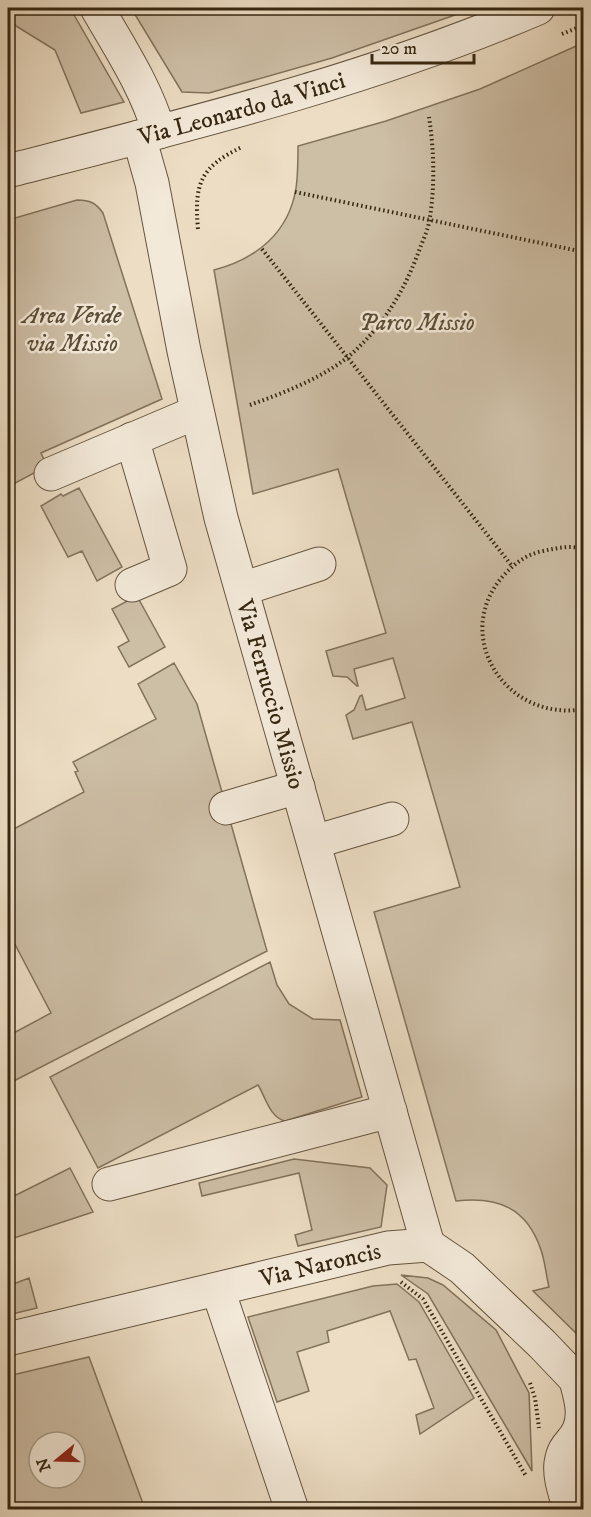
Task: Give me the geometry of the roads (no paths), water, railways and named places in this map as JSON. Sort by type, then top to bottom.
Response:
[{"type":"street","name":"Via Ferruccio Missio","points":[[97,8],[136,75],[153,110],[149,134],[152,183],[197,412],[221,518],[428,1245]]},
{"type":"street","name":"Via Leonardo da Vinci","points":[[8,171],[149,134],[382,67],[538,8]]},
{"type":"street","points":[[51,474],[197,412]]},
{"type":"street","points":[[132,440],[171,569],[132,585]]},
{"type":"street","points":[[242,589],[319,564]]},
{"type":"street","points":[[226,808],[298,787]]},
{"type":"street","points":[[314,842],[392,819]]},
{"type":"street","points":[[109,1184],[390,1111]]},
{"type":"street","points":[[428,1245],[462,1269],[542,1344],[580,1384],[583,1408],[581,1430],[566,1446],[561,1465],[563,1487],[570,1509]]},
{"type":"street","name":"Via Naroncis","points":[[8,1339],[388,1248],[428,1245]]},
{"type":"street","points":[[218,1290],[292,1509]]},
{"type":"park label","name":"Parco Missio","points":[[417,322]]},
{"type":"park label","name":"Area Verde via Missio","points":[[72,329]]}]
